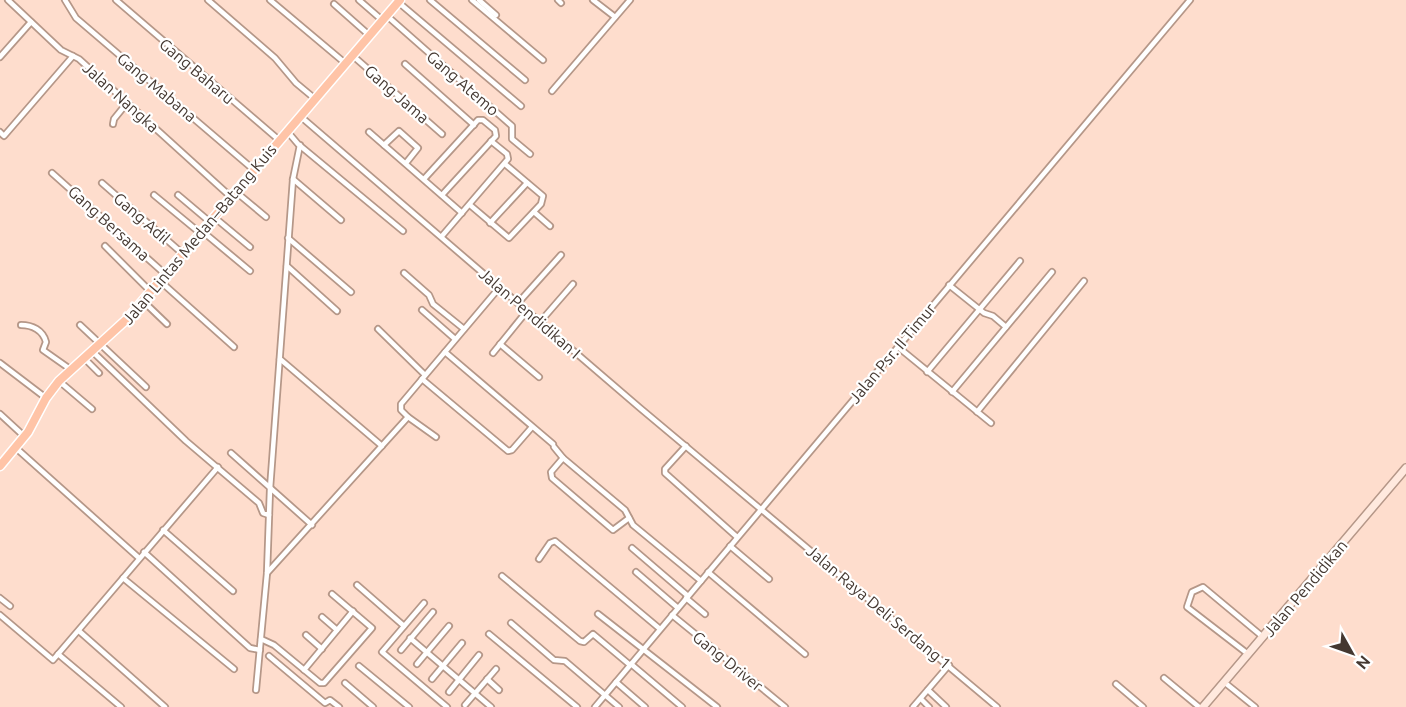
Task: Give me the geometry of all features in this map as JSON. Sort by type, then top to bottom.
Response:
[{"type":"highway","name":"Jalan Lintas Medan–Batang Kuis","points":[[0,466],[25,437],[46,398],[59,381],[143,301],[399,1]]},
{"type":"main road","name":"Jalan Pendidikan","points":[[1201,707],[1406,468]]},
{"type":"street","name":"Jalan Nangka","points":[[8,0],[61,50],[73,56],[234,194],[266,217]]},
{"type":"street","name":"Gang Mabana","points":[[65,0],[81,22],[254,170]]},
{"type":"street","name":"Gang Baharu","points":[[116,0],[279,140]]},
{"type":"street","points":[[208,0],[274,58],[290,77],[314,98]]},
{"type":"street","points":[[270,0],[345,63]]},
{"type":"street","points":[[359,0],[384,17]]},
{"type":"street","points":[[430,0],[525,80]]},
{"type":"street","points":[[472,0],[543,60]]},
{"type":"street","points":[[479,0],[496,15]]},
{"type":"street","points":[[593,0],[615,17]]},
{"type":"street","points":[[552,91],[630,0]]},
{"type":"street","name":"Jalan Psr. II Timur","points":[[595,707],[1190,0]]},
{"type":"street","points":[[399,1],[520,106]]},
{"type":"street","points":[[334,4],[369,35]]},
{"type":"street","name":"Gang Atemo","points":[[384,17],[512,126],[511,138],[530,154]]},
{"type":"street","points":[[0,57],[31,21]]},
{"type":"street","name":"Gang Jama","points":[[352,55],[442,134]]},
{"type":"street","points":[[0,132],[4,136],[73,56]]},
{"type":"street","points":[[405,64],[474,125]]},
{"type":"street","points":[[113,124],[115,117],[128,103]]},
{"type":"street","points":[[424,178],[482,119],[495,130],[497,134],[442,195]]},
{"type":"street","points":[[294,123],[293,139],[299,145],[403,231]]},
{"type":"street","name":"Jalan Pendidikan I","points":[[294,123],[442,236],[499,288],[761,508]]},
{"type":"street","points":[[384,145],[399,131],[418,148],[406,163]]},
{"type":"street","points":[[369,132],[462,213]]},
{"type":"street","points":[[442,236],[506,164],[507,154],[491,141]]},
{"type":"street","points":[[256,690],[267,573],[266,514],[270,489],[293,179],[299,145]]},
{"type":"street","points":[[470,205],[508,238],[534,212],[544,198],[506,164]]},
{"type":"street","name":"Gang Bersama","points":[[52,172],[234,347]]},
{"type":"street","points":[[293,179],[341,220]]},
{"type":"street","name":"Gang Adil","points":[[102,183],[183,254]]},
{"type":"street","points":[[490,223],[527,183]]},
{"type":"street","points":[[154,195],[250,271]]},
{"type":"street","points":[[178,195],[250,247]]},
{"type":"street","points":[[534,212],[550,226]]},
{"type":"street","points":[[288,238],[351,292]]},
{"type":"street","points":[[105,246],[151,292]]},
{"type":"street","points":[[518,303],[561,255]]},
{"type":"street","points":[[927,372],[1020,261]]},
{"type":"street","points":[[287,266],[338,310]]},
{"type":"street","points":[[952,392],[1052,272]]},
{"type":"street","points":[[404,273],[429,295],[434,304],[464,329]]},
{"type":"street","points":[[977,412],[1084,281]]},
{"type":"street","points":[[540,322],[573,284]]},
{"type":"street","points":[[950,285],[979,309],[1006,327]]},
{"type":"street","points":[[436,437],[408,417],[400,406],[499,288]]},
{"type":"street","points":[[143,301],[167,324]]},
{"type":"street","points":[[422,310],[455,339]]},
{"type":"street","points":[[493,352],[527,311]]},
{"type":"street","points":[[21,325],[31,326],[44,335],[46,342],[44,350],[70,369]]},
{"type":"street","points":[[80,325],[146,387]]},
{"type":"street","points":[[378,329],[423,377],[508,451],[512,450],[532,427]]},
{"type":"street","points":[[500,344],[539,377]]},
{"type":"street","points":[[898,347],[991,423]]},
{"type":"street","points":[[91,350],[186,441],[259,503],[266,514]]},
{"type":"street","points":[[445,352],[554,446],[563,458],[625,510],[633,525],[701,581]]},
{"type":"street","points":[[84,357],[99,373]]},
{"type":"street","points":[[280,359],[382,446]]},
{"type":"street","points":[[0,363],[46,398]]},
{"type":"street","points":[[59,381],[92,410]]},
{"type":"street","points":[[0,414],[25,437]]},
{"type":"street","points":[[267,573],[408,417]]},
{"type":"street","points":[[686,446],[665,469],[665,473],[737,537]]},
{"type":"street","points":[[16,448],[139,558]]},
{"type":"street","points":[[231,453],[312,525]]},
{"type":"street","points":[[563,458],[551,472],[552,478],[613,530],[629,518]]},
{"type":"street","points":[[0,615],[51,659],[79,631],[218,467]]},
{"type":"street","name":"Jalan Raya Deli Serdang 1","points":[[761,508],[997,707]]},
{"type":"street","points":[[164,530],[233,591]]},
{"type":"street","points":[[539,559],[550,543],[555,541],[660,629]]},
{"type":"street","points":[[730,546],[769,579]]},
{"type":"street","points":[[632,548],[705,614]]},
{"type":"street","points":[[144,552],[252,649],[259,650]]},
{"type":"street","points":[[636,572],[678,608]]},
{"type":"street","points":[[708,572],[804,654]]},
{"type":"street","points":[[502,576],[580,641],[584,642],[593,634],[682,707]]},
{"type":"street","points":[[123,578],[234,669]]},
{"type":"street","points":[[357,585],[404,626]]},
{"type":"street","points":[[1248,654],[1187,608],[1192,592],[1203,587],[1263,637]]},
{"type":"street","points":[[261,639],[274,645],[324,683],[371,629],[332,594]]},
{"type":"street","points":[[0,598],[10,606]]},
{"type":"street","points":[[424,603],[382,652],[447,707]]},
{"type":"street","points":[[304,670],[353,611]]},
{"type":"street","points":[[401,650],[433,612]]},
{"type":"street","points":[[598,614],[717,707]]},
{"type":"street","name":"Gang Driver","points":[[672,615],[785,707]]},
{"type":"street","points":[[322,617],[337,630]]},
{"type":"street","points":[[511,623],[555,660],[565,661],[619,707]]},
{"type":"street","points":[[417,664],[449,626]]},
{"type":"street","points":[[79,631],[165,707]]},
{"type":"street","points":[[489,634],[577,707]]},
{"type":"street","points":[[306,635],[322,648]]},
{"type":"street","points":[[410,638],[491,707]]},
{"type":"street","points":[[432,679],[462,643]]},
{"type":"street","points":[[58,654],[121,707]]},
{"type":"street","points":[[449,692],[479,655]]},
{"type":"street","points":[[269,656],[324,703],[330,700],[339,707]]},
{"type":"street","points":[[913,707],[949,665]]},
{"type":"street","points":[[359,666],[409,707]]},
{"type":"street","points":[[465,705],[496,669]]},
{"type":"street","points":[[1164,678],[1201,707]]},
{"type":"street","points":[[487,680],[499,690]]},
{"type":"street","points":[[616,682],[645,707]]},
{"type":"street","points":[[1224,682],[1255,707]]},
{"type":"street","points":[[345,683],[373,707]]},
{"type":"street","points":[[1116,684],[1143,707]]},
{"type":"street","points":[[928,690],[946,707]]},
{"type":"street","points":[[921,699],[929,707]]}]
